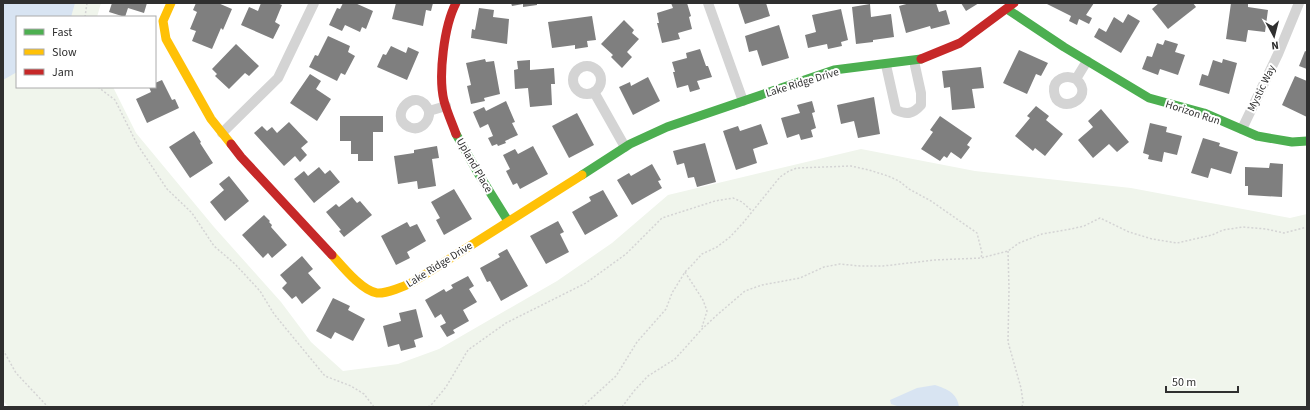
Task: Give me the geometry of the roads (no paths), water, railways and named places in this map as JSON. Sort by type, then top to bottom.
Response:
[{"type":"street","name":"Lake Ridge Drive","points":[[171,3],[163,21],[166,39],[211,118],[241,157],[360,285],[376,293],[397,290],[413,282],[625,147],[667,127],[834,70],[919,60],[960,43],[1010,6]]},
{"type":"street","points":[[222,133],[278,78],[314,3]]},
{"type":"street","name":"Upland Place","points":[[456,3],[452,10],[445,43],[442,83],[446,106],[457,134],[508,221]]},
{"type":"street","points":[[708,3],[743,101]]},
{"type":"street","name":"Mystic Way","points":[[1242,129],[1278,54],[1299,3]]},
{"type":"street","name":"Horizon Run","points":[[1010,6],[1064,47],[1149,98],[1204,113],[1257,136],[1292,142],[1307,141]]},
{"type":"street","points":[[886,65],[896,110],[910,114],[917,110],[921,105],[921,93],[914,61]]},
{"type":"street","points":[[1076,79],[1087,61]]},
{"type":"street","points":[[594,92],[625,147]]},
{"type":"street","points":[[429,111],[446,106]]},
{"type":"water","points":[[3,3],[75,3],[71,16],[16,16],[16,73],[3,80]]},
{"type":"water","points":[[935,385],[951,392],[956,398],[959,407],[900,407],[891,404],[890,400],[917,388]]}]
